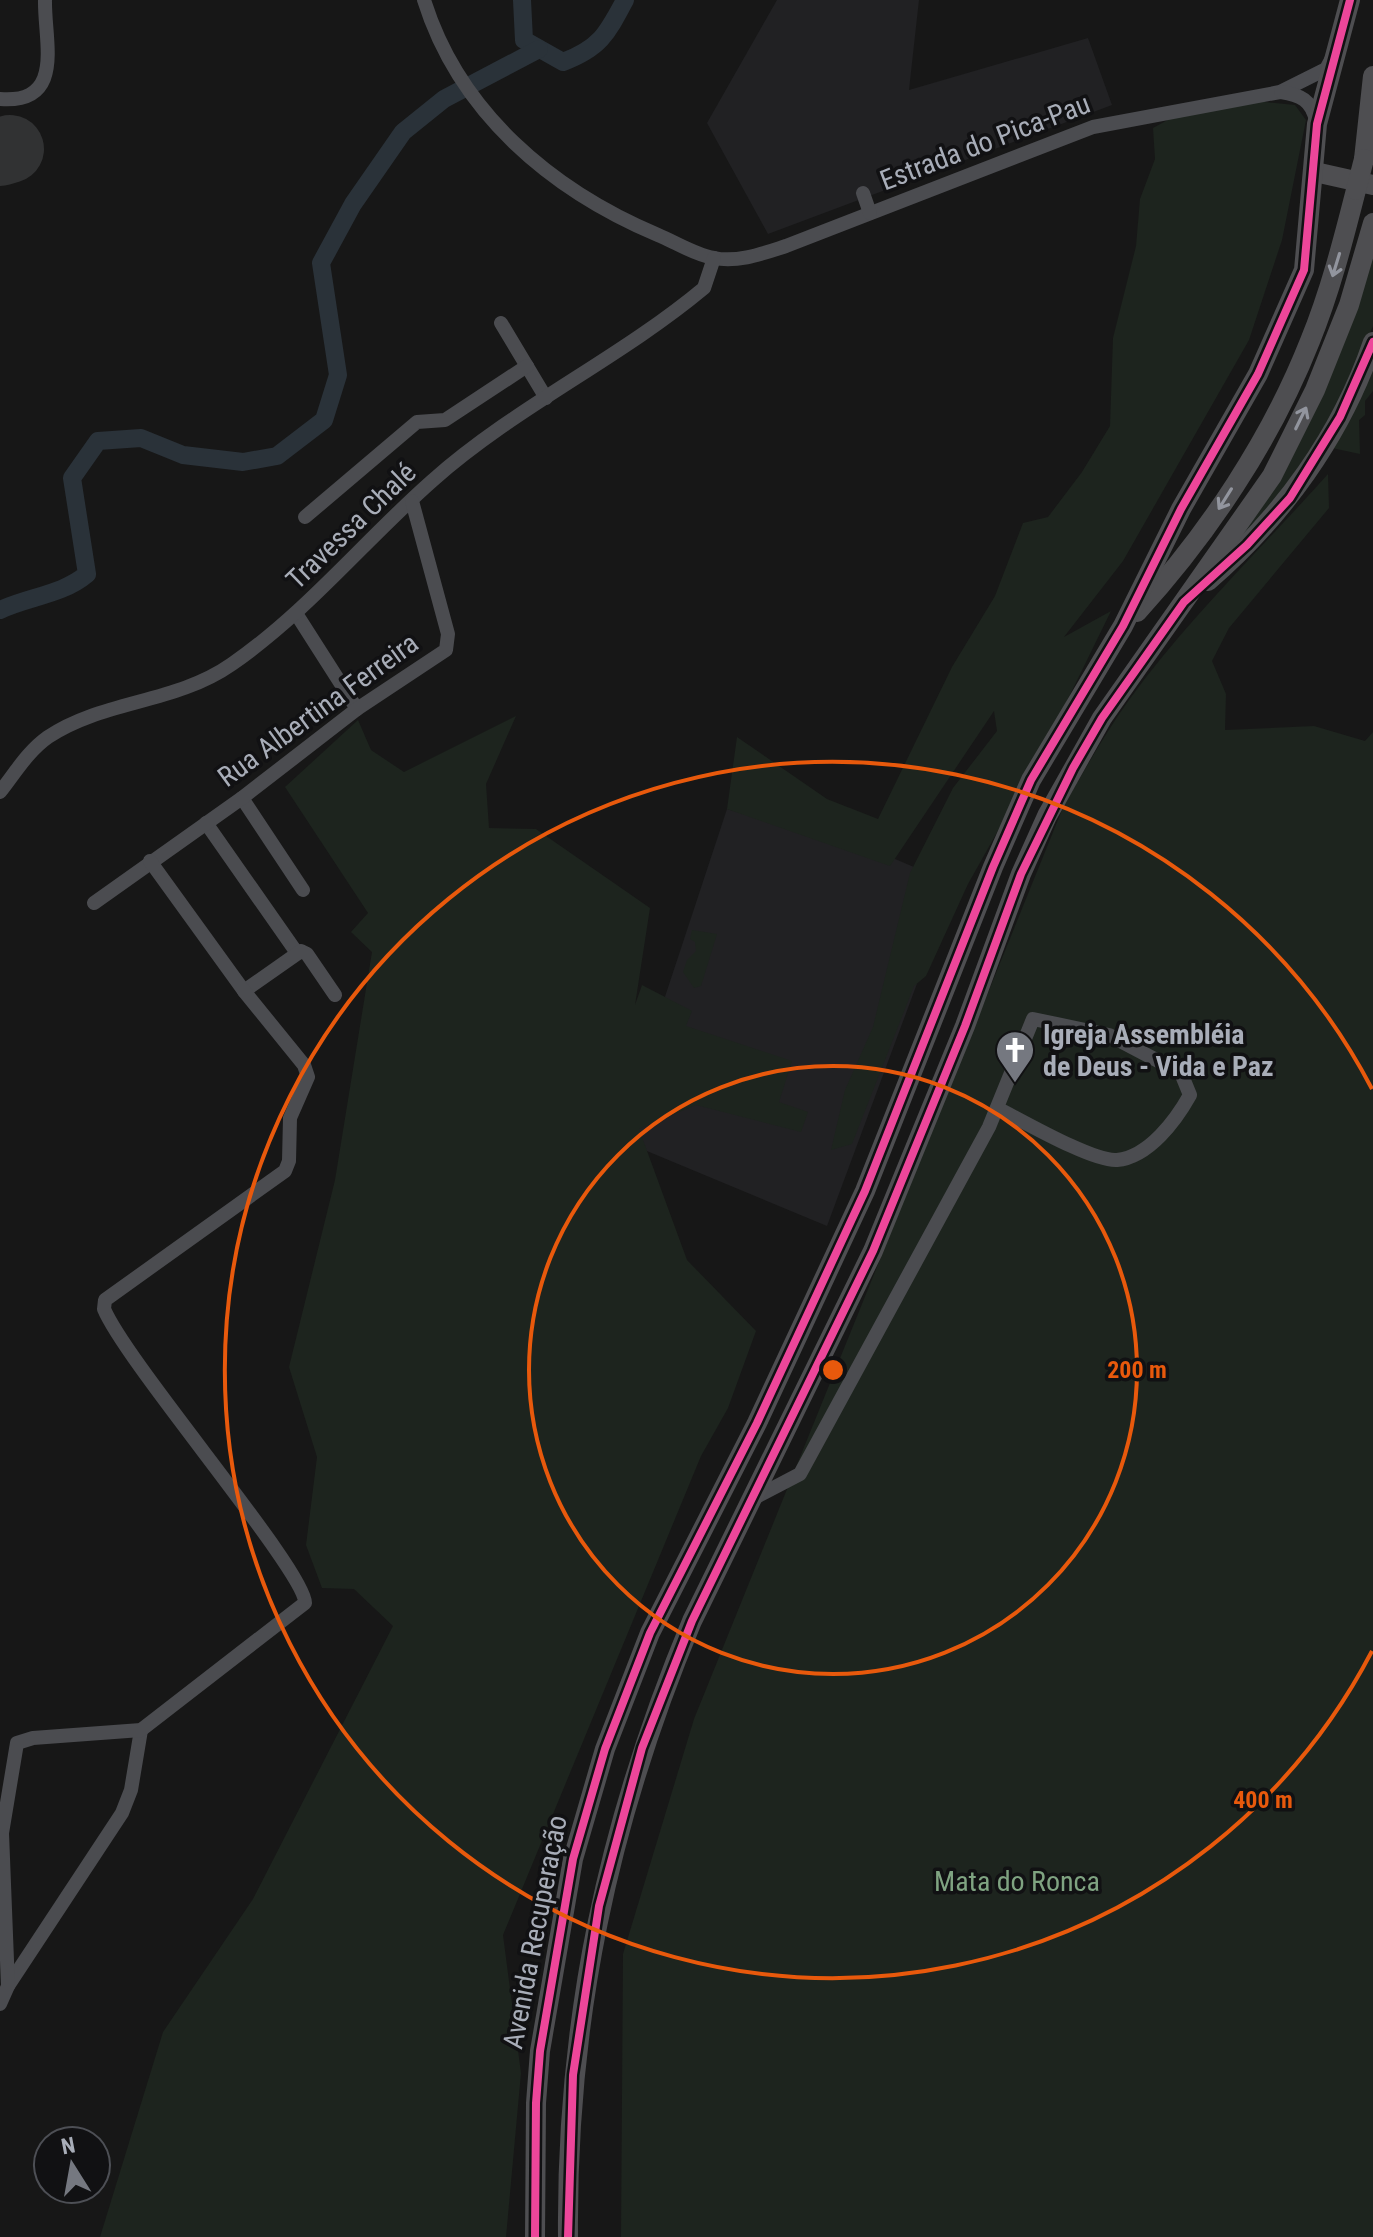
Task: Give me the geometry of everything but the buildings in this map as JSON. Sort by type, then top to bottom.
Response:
[{"type":"highway","points":[[1123,626],[1181,509],[1258,374],[1304,270],[1317,124],[1350,0]]},
{"type":"highway","points":[[1123,626],[1201,536],[1284,396],[1324,304],[1365,188],[1364,159],[1373,76]]},
{"type":"highway","points":[[1315,172],[1365,188]]},
{"type":"highway","points":[[568,2237],[573,2075],[609,1862],[642,1748],[667,1682],[692,1621],[873,1251],[959,1041],[1021,874],[1047,816],[1102,718],[1279,461],[1315,390],[1349,305],[1373,223]]},
{"type":"highway","points":[[1184,602],[1247,545],[1290,498],[1340,417],[1373,342]]},
{"type":"highway","name":"Avenida Recuperação","points":[[535,2237],[537,2071],[552,1969],[577,1842],[605,1749],[645,1648],[860,1203],[1024,794],[1123,626]]},
{"type":"street","points":[[0,99],[28,95],[37,89],[48,73],[45,0]]},
{"type":"street","points":[[424,0],[439,45],[474,103],[545,169],[591,203],[634,225],[714,258]]},
{"type":"street","name":"Estrada do Pica-Pau","points":[[714,258],[755,256],[1093,127],[1280,92],[1326,69],[1340,44]]},
{"type":"street","points":[[1280,92],[1305,100],[1314,110],[1317,124]]},
{"type":"street","points":[[863,193],[870,213]]},
{"type":"street","name":"Travessa Chalé","points":[[0,792],[31,752],[58,731],[207,680],[297,615],[412,501],[468,452],[704,288],[714,258]]},
{"type":"street","points":[[501,323],[546,398]]},
{"type":"street","points":[[305,517],[417,422],[445,420],[527,366]]},
{"type":"street","name":"Rua Albertina Ferreira","points":[[94,903],[242,798],[357,709],[449,646],[412,501]]},
{"type":"street","points":[[297,615],[357,709]]},
{"type":"street","points":[[242,798],[303,890]]},
{"type":"street","points":[[206,823],[299,952],[307,954],[335,995]]},
{"type":"street","points":[[8,1986],[1,1832],[14,1747],[22,1740],[141,1730],[305,1603],[306,1595],[105,1313],[103,1303],[115,1292],[285,1171],[289,1161],[290,1118],[308,1077],[294,1053],[244,991],[150,861]]},
{"type":"street","points":[[244,991],[299,952]]},
{"type":"street","points":[[754,1498],[800,1474],[997,1108],[1033,1019],[1109,1035],[1181,1073],[1190,1095],[1178,1118],[1141,1152],[1117,1160],[1095,1156],[997,1108]]},
{"type":"street","points":[[0,2004],[8,1986],[122,1813],[131,1790],[141,1730]]},
{"type":"shaded area","points":[[777,0],[919,0],[909,90],[1088,38],[1112,105],[768,234],[707,123]]},
{"type":"shaded area","points":[[727,809],[895,859],[954,884],[827,1226],[618,1139]]},
{"type":"green space","points":[[1254,101],[1295,105],[1306,120],[1282,240],[1249,340],[1123,561],[1064,637],[1111,611],[1041,754],[968,884],[926,976],[914,986],[852,1144],[831,1150],[845,1090],[873,1027],[910,873],[953,788],[997,731],[994,711],[890,866],[727,809],[737,737],[827,799],[878,819],[952,667],[995,596],[1023,523],[1048,517],[1082,472],[1110,426],[1113,338],[1136,246],[1140,199],[1155,159],[1153,128],[1175,116]]},
{"type":"green space","points":[[1373,250],[1373,326],[1324,436],[1285,499],[1221,564]]},
{"type":"green space","points":[[1373,361],[1373,391],[1365,401],[1365,415],[1359,420],[1360,454],[1332,448]]},
{"type":"green space","name":"Mata do Ronca","points":[[1328,474],[1329,508],[1229,628],[1212,661],[1226,694],[1225,730],[1314,726],[1365,741],[1373,732],[1373,2237],[621,2237],[623,1954],[694,1719],[1064,805],[1112,725],[1152,670]]},
{"type":"green space","points":[[516,716],[486,784],[489,828],[536,829],[650,908],[635,1005],[642,985],[692,1011],[686,1026],[792,1061],[779,1102],[808,1112],[801,1132],[696,1105],[639,1129],[687,1260],[756,1331],[728,1408],[701,1456],[503,1935],[521,2073],[506,2237],[100,2237],[163,2032],[253,1899],[393,1626],[354,1589],[322,1588],[306,1545],[317,1457],[289,1367],[335,1180],[372,952],[351,932],[368,913],[285,787],[358,720],[371,750],[404,772]]},
{"type":"green space","points":[[692,930],[717,934],[701,986],[694,988],[683,972],[687,960],[696,951],[695,942],[690,939]]},
{"type":"waterway","points":[[522,0],[524,40],[563,62],[594,45],[613,22],[625,0]]},
{"type":"waterway","points":[[0,610],[67,587],[87,574],[72,478],[98,441],[141,438],[183,455],[243,462],[277,456],[324,420],[338,375],[321,263],[353,204],[403,132],[444,99],[539,49]]},
{"type":"runway","points":[[0,152],[10,149]]},
{"type":"cycle path","points":[[535,2237],[536,2103],[540,2051],[573,1859],[605,1749],[650,1633],[757,1423],[865,1191],[993,867],[1031,780],[1123,626],[1181,509],[1258,374],[1304,270],[1317,124],[1350,0]]},
{"type":"cycle path","points":[[568,2237],[573,2075],[599,1906],[642,1748],[692,1621],[873,1251],[965,1026],[1021,874],[1073,768],[1102,718],[1184,602],[1247,545],[1290,498],[1340,417],[1373,342]]},
{"type":"place","name":"Igreja Assembléia de Deus - Vida e Paz","points":[[1015,1084]]}]
